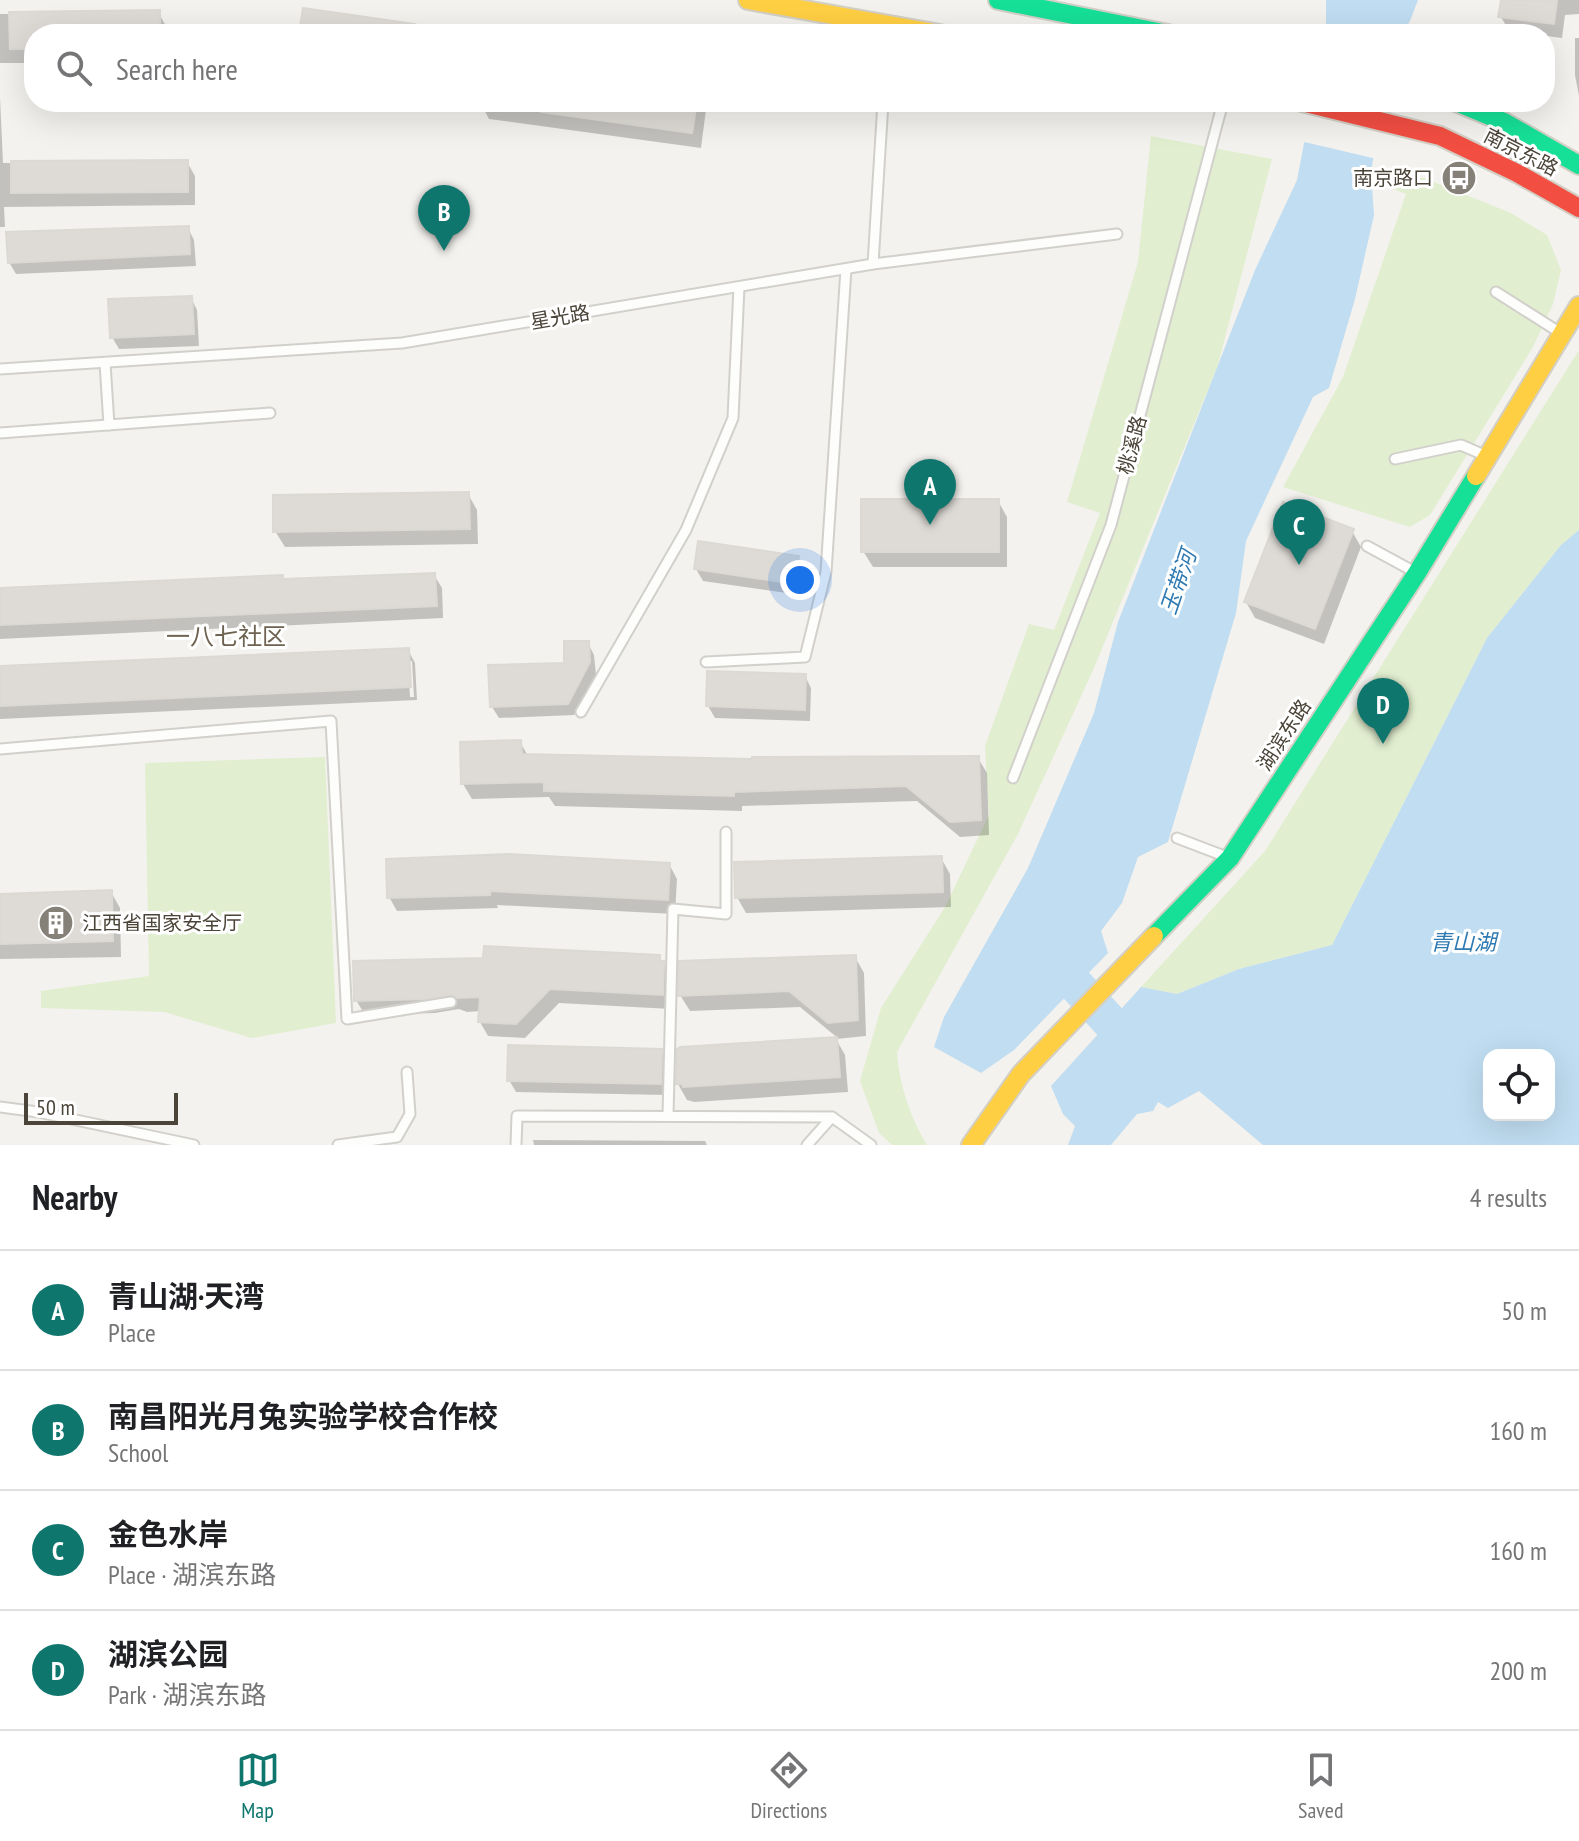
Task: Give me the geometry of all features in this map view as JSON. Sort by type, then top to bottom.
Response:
[{"type":"street","points":[[748,0],[860,24]]},
{"type":"street","points":[[998,0],[1021,1],[1123,24]]},
{"type":"street","name":"南京东路","points":[[1343,112],[1440,136],[1517,173],[1579,208]]},
{"type":"street","name":"南京东路","points":[[1480,112],[1504,122],[1579,165]]},
{"type":"street","name":"湖滨东路","points":[[971,1145],[1021,1074],[1230,858],[1417,573],[1579,306]]},
{"type":"lane","points":[[873,264],[882,112]]},
{"type":"lane","name":"桃溪路","points":[[1013,778],[1111,525],[1220,112]]},
{"type":"lane","name":"星光路","points":[[0,369],[402,343],[873,264],[1117,234]]},
{"type":"lane","points":[[706,662],[805,657],[826,572],[846,269]]},
{"type":"lane","points":[[581,712],[686,530],[733,418],[739,287]]},
{"type":"lane","points":[[1496,292],[1562,334]]},
{"type":"lane","points":[[105,363],[109,425]]},
{"type":"lane","points":[[0,433],[270,413]]},
{"type":"lane","points":[[1395,459],[1461,445],[1487,457]]},
{"type":"lane","points":[[1367,546],[1417,573]]},
{"type":"lane","points":[[0,749],[331,721],[347,1019],[451,1002]]},
{"type":"lane","points":[[668,1116],[673,909],[726,914],[726,832]]},
{"type":"lane","points":[[1177,838],[1230,858]]},
{"type":"lane","points":[[338,1145],[397,1137],[410,1114],[407,1072]]},
{"type":"lane","points":[[0,1107],[194,1145]]},
{"type":"lane","points":[[516,1145],[517,1116],[832,1117],[871,1145]]},
{"type":"lane","points":[[807,1145],[832,1117]]},
{"type":"green space","points":[[1151,136],[1272,159],[1217,368],[1094,668],[1018,834],[897,1052],[906,1100],[927,1145],[892,1145],[879,1133],[860,1081],[881,1008],[945,907],[989,815],[985,746],[1029,624],[1054,630],[1100,513],[1067,502],[1138,262]]},
{"type":"green space","points":[[1390,178],[1424,178],[1511,213],[1547,235],[1561,270],[1553,304],[1533,347],[1430,515],[1410,527],[1283,487],[1343,377],[1406,194],[1388,187]]},
{"type":"green space","points":[[1579,350],[1579,530],[1561,545],[1487,638],[1332,945],[1239,969],[1177,994],[1141,987],[1265,851]]},
{"type":"green space","points":[[325,757],[336,1023],[252,1038],[164,1012],[41,1008],[41,991],[149,976],[145,763]]},
{"type":"water","points":[[1326,0],[1418,0],[1408,24],[1326,24]]},
{"type":"water","points":[[1310,112],[1380,112],[1371,173],[1374,215],[1355,299],[1329,388],[1313,397],[1246,541],[1236,613],[1168,842],[1138,857],[1122,903],[1101,931],[1108,953],[1014,1050],[981,1073],[934,1047],[944,1017],[1028,868],[1094,713],[1118,622],[1255,270],[1297,180]]},
{"type":"water","name":"青山湖","points":[[1579,530],[1579,1145],[1263,1145],[1199,1091],[1168,1108],[1158,1102],[1153,1111],[1137,1114],[1111,1145],[1068,1145],[1075,1126],[1063,1114],[1051,1086],[1141,987],[1177,994],[1239,969],[1332,945],[1487,638],[1561,545]]},
{"type":"pier","points":[[1306,112],[1384,112],[1377,159],[1300,141]]},
{"type":"building","points":[[1501,0],[1557,0],[1554,24],[1498,17]]},
{"type":"building","points":[[303,8],[415,24],[301,24]]},
{"type":"building","points":[[160,10],[160,24],[24,24],[24,49],[10,49],[9,12]]},
{"type":"building","points":[[541,112],[695,112],[692,133]]},
{"type":"building","points":[[188,160],[188,192],[11,193],[11,161]]},
{"type":"building","points":[[189,226],[190,254],[8,263],[6,232]]},
{"type":"building","points":[[192,296],[194,334],[110,338],[108,299]]},
{"type":"building","points":[[469,492],[470,529],[273,532],[273,495]]},
{"type":"building","points":[[861,499],[999,499],[999,552],[861,552]]},
{"type":"building","points":[[1283,502],[1354,529],[1315,629],[1244,602]]},
{"type":"building","points":[[698,541],[799,556],[795,584],[694,569]]},
{"type":"building","points":[[435,573],[437,606],[0,625],[0,588],[283,575],[283,579]]},
{"type":"building","points":[[564,641],[589,641],[590,662],[568,704],[490,707],[488,665],[564,663]]},
{"type":"building","points":[[409,648],[411,687],[0,706],[0,666]]},
{"type":"building","points":[[707,671],[806,674],[805,710],[706,706]]},
{"type":"building","points":[[521,740],[522,754],[752,759],[979,756],[981,820],[950,822],[906,786],[734,792],[734,796],[544,791],[544,782],[461,784],[460,742]]},
{"type":"building","points":[[509,854],[670,863],[668,900],[490,891],[490,895],[387,898],[386,859]]},
{"type":"building","points":[[942,856],[943,892],[735,898],[734,862]]},
{"type":"building","name":"江西省国家安全厅","points":[[112,890],[113,941],[0,944],[0,894]]},
{"type":"building","points":[[484,946],[660,955],[660,961],[664,961],[663,995],[550,989],[516,1024],[478,1022],[480,997],[457,998],[450,995],[426,999],[354,1001],[353,961],[483,958]]},
{"type":"building","points":[[856,955],[858,1020],[828,1023],[789,991],[678,996],[679,961]]},
{"type":"building","points":[[837,1037],[840,1077],[683,1087],[676,1084],[677,1049],[680,1047]]},
{"type":"building","points":[[508,1045],[662,1049],[661,1084],[507,1081]]},
{"type":"waterway","name":"玉带河","points":[[1051,950],[1049,956],[1123,1036]]},
{"type":"traffic: fast","points":[[998,0],[1118,24]]},
{"type":"traffic: fast","points":[[1480,112],[1504,122],[1579,165]]},
{"type":"traffic: fast","points":[[1154,936],[1230,858],[1417,573],[1476,476]]},
{"type":"traffic: slow","points":[[748,0],[884,24]]},
{"type":"traffic: slow","points":[[1476,476],[1579,306]]},
{"type":"traffic: slow","points":[[971,1145],[1021,1074],[1154,936]]},
{"type":"traffic: jam","points":[[1343,112],[1440,136],[1517,173],[1579,208]]},
{"type":"place","name":"南京路口","points":[[1459,178]]},
{"type":"place","name":"南昌阳光月兔实验学校合作校","points":[[444,251]]},
{"type":"place","name":"青山湖·天湾","points":[[930,525]]},
{"type":"place","name":"金色水岸","points":[[1299,565]]},
{"type":"place","name":"湖滨公园","points":[[1383,744]]},
{"type":"place","name":"江西省国家安全厅","points":[[56,923]]},
{"type":"district","name":"一八七社区","points":[[226,636]]}]
